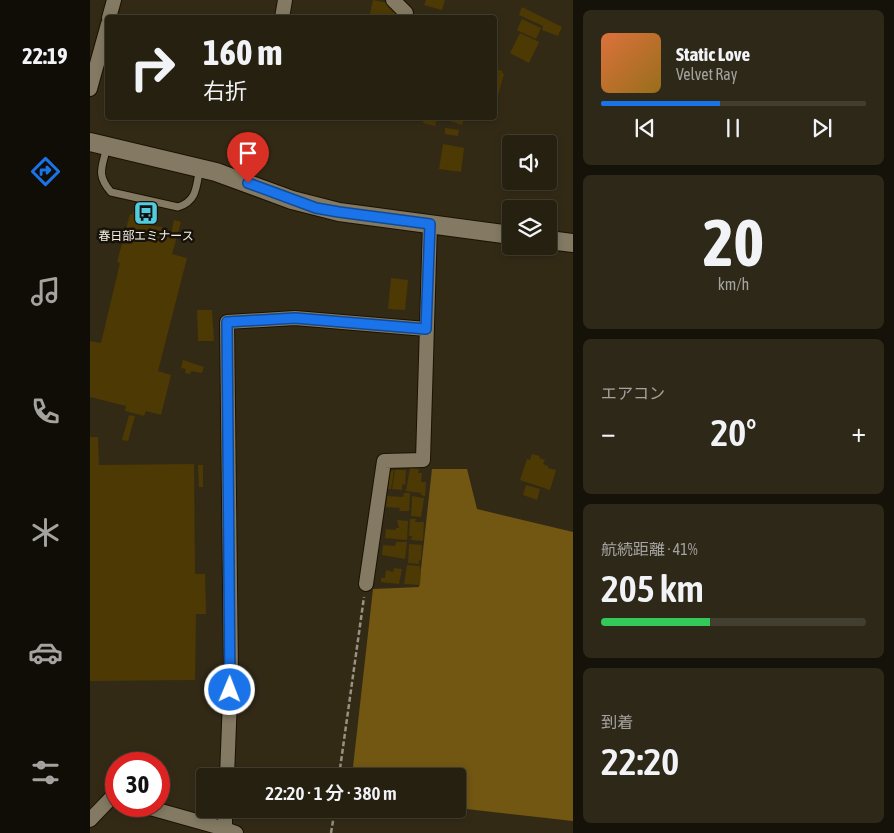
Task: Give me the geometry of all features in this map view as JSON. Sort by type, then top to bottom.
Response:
[{"type":"street","points":[[110,15],[114,0]]},
{"type":"street","points":[[283,15],[286,0]]},
{"type":"street","points":[[393,0],[406,12]]},
{"type":"street","points":[[90,89],[105,35]]},
{"type":"street","points":[[90,142],[200,167],[234,177],[316,208],[502,234]]},
{"type":"street","points":[[366,584],[384,461],[423,460],[430,224]]},
{"type":"street","points":[[557,241],[573,242]]},
{"type":"street","points":[[227,768],[231,673],[227,322],[295,318],[426,329]]},
{"type":"street","points":[[90,820],[105,804]]},
{"type":"street","points":[[170,814],[230,831],[228,818]]},
{"type":"lane","points":[[107,146],[102,169],[102,180],[111,192],[178,206],[188,204],[193,198],[200,167]]},
{"type":"path","points":[[341,768],[366,584]]},
{"type":"path","points":[[331,833],[334,818]]},
{"type":"shaded area","points":[[432,469],[467,469],[477,509],[573,532],[573,821],[466,809],[466,768],[353,768],[373,589],[419,587]]},
{"type":"building","points":[[373,0],[392,4],[391,8],[397,10],[396,15],[370,15]]},
{"type":"building","points":[[426,0],[445,0],[442,10],[424,5]]},
{"type":"building","points":[[522,7],[562,27],[558,36],[542,30],[543,26],[519,15]]},
{"type":"building","points":[[522,19],[541,28],[536,39],[517,30]]},
{"type":"building","points":[[520,33],[539,42],[529,63],[510,53]]},
{"type":"building","points":[[497,70],[503,71],[502,73],[504,74],[497,99]]},
{"type":"building","points":[[424,120],[436,120],[435,126],[423,123]]},
{"type":"building","points":[[447,120],[463,120],[462,125]]},
{"type":"building","points":[[445,128],[459,130],[458,136],[445,134]]},
{"type":"building","points":[[443,144],[464,148],[461,172],[439,169]]},
{"type":"building","points":[[134,210],[141,211],[141,217],[143,217],[146,225],[162,227],[171,235],[174,220],[181,222],[172,254],[187,258],[158,371],[171,375],[161,415],[146,411],[144,416],[125,411],[126,406],[90,397],[90,341],[101,343],[120,263],[117,262],[130,214],[132,215]]},
{"type":"building","points":[[391,278],[408,280],[405,310],[388,309]]},
{"type":"building","points":[[197,310],[212,310],[214,341],[198,341]]},
{"type":"building","points":[[183,360],[204,367],[202,373],[191,371],[190,374],[185,373],[186,369],[181,368]]},
{"type":"building","points":[[129,415],[135,416],[128,441],[122,440]]},
{"type":"building","points":[[90,437],[98,437],[99,465],[194,464],[195,574],[205,574],[206,614],[196,614],[195,680],[90,681]]},
{"type":"building","points":[[532,454],[540,456],[539,458],[545,460],[543,464],[548,466],[548,468],[556,470],[550,490],[520,480],[527,459],[530,460]]},
{"type":"building","points":[[198,465],[203,465],[203,487],[199,487]]},
{"type":"building","points":[[410,468],[419,469],[418,473],[422,473],[421,482],[426,482],[425,496],[421,495],[421,493],[406,491]]},
{"type":"building","points":[[394,470],[391,489],[388,489],[390,472]]},
{"type":"building","points":[[395,470],[406,470],[405,485],[402,484],[402,490],[392,489]]},
{"type":"building","points":[[526,485],[540,489],[537,500],[523,495]]},
{"type":"building","points":[[404,493],[410,493],[409,511],[399,511],[400,508],[386,507],[387,496],[403,497]]},
{"type":"building","points":[[412,496],[424,498],[421,517],[411,516]]},
{"type":"building","points":[[410,519],[416,519],[415,522],[424,522],[423,541],[411,540],[412,536],[409,536]]},
{"type":"building","points":[[397,520],[408,521],[407,540],[385,538],[386,529],[396,530],[396,528],[399,528]]},
{"type":"building","points":[[396,542],[407,542],[405,559],[382,555],[383,545],[395,546]]},
{"type":"building","points":[[409,544],[422,545],[421,561],[419,560],[419,564],[408,563]]},
{"type":"building","points":[[407,565],[420,566],[420,585],[404,584]]},
{"type":"building","points":[[394,568],[402,569],[399,584],[381,582],[381,578],[385,578],[386,570],[393,572]]},
{"type":"place","name":"春日部エミナース","points":[[146,213]]},
{"type":"route","points":[[230,690],[227,322],[295,318],[426,329],[430,242],[430,224],[316,208],[248,183]]}]
